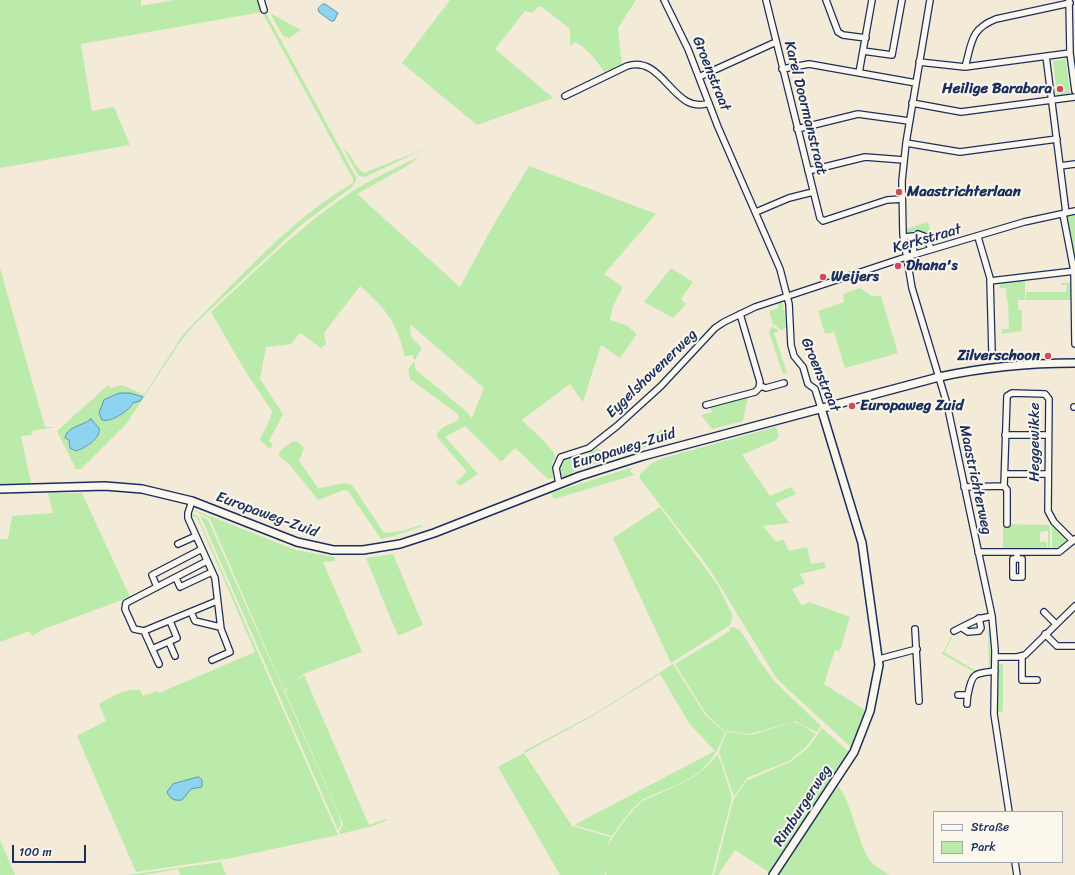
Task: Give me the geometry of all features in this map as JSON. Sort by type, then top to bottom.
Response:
[{"type":"street","points":[[261,0],[264,10]]},
{"type":"street","name":"Groenstraat","points":[[664,0],[688,49],[732,160],[780,269],[788,296],[791,345],[794,356],[802,367],[808,384],[815,389],[862,543],[879,658],[877,682],[870,711],[854,752]]},
{"type":"street","name":"Karel Doormanstraat","points":[[766,0],[782,70],[820,218],[823,221],[887,200],[902,199]]},
{"type":"street","points":[[826,0],[838,32],[843,35],[866,38]]},
{"type":"street","points":[[859,73],[872,0]]},
{"type":"street","points":[[863,51],[892,55],[902,0]]},
{"type":"street","points":[[906,257],[902,199],[904,160],[909,121],[930,0]]},
{"type":"street","points":[[965,67],[976,31],[985,23],[1070,1],[1073,41],[1070,53],[1075,91]]},
{"type":"street","points":[[699,77],[776,42]]},
{"type":"street","points":[[919,62],[965,67],[1070,53]]},
{"type":"street","points":[[1046,56],[1057,139],[1064,213],[1075,271],[1075,344]]},
{"type":"street","points":[[782,70],[809,64],[916,83]]},
{"type":"street","points":[[565,96],[626,66],[635,65],[646,66],[654,70],[688,103],[699,105],[709,103]]},
{"type":"street","points":[[912,103],[959,112],[1075,97]]},
{"type":"street","points":[[797,129],[856,114],[909,121]]},
{"type":"street","points":[[906,142],[960,152],[1057,139]]},
{"type":"street","points":[[808,171],[864,157],[904,160]]},
{"type":"street","points":[[1060,166],[1075,164]]},
{"type":"street","points":[[756,212],[789,198],[813,192]]},
{"type":"street","name":"Kerkstraat","points":[[788,296],[914,254],[978,237],[1019,224],[1075,211]]},
{"type":"street","points":[[914,254],[913,246],[916,241],[916,236]]},
{"type":"street","points":[[904,237],[926,237],[932,249]]},
{"type":"street","points":[[978,237],[990,281],[992,353]]},
{"type":"street","name":"Maastrichterweg","points":[[906,257],[912,288],[939,377],[992,616],[995,657],[994,714],[1009,811]]},
{"type":"street","points":[[990,281],[1075,271]]},
{"type":"street","name":"Eygelshovenerweg","points":[[559,484],[556,468],[560,457],[583,451],[596,443],[661,386],[715,328],[740,314],[788,296]]},
{"type":"street","points":[[740,314],[760,386]]},
{"type":"street","name":"Europaweg-Zuid","points":[[0,489],[105,486],[142,489],[192,501],[297,542],[333,550],[363,550],[400,544],[434,533],[559,484],[649,454],[939,377],[1005,365],[1075,363]]},
{"type":"street","points":[[760,386],[766,388],[784,383]]},
{"type":"street","points":[[706,405],[755,392],[760,386]]},
{"type":"street","name":"Heggewikke","points":[[1007,524],[1008,490],[1004,486],[1007,396],[1012,393],[1045,394],[1048,397],[1048,511],[1054,522],[1074,539]]},
{"type":"street","points":[[1006,435],[1048,435]]},
{"type":"street","points":[[1005,474],[1048,474]]},
{"type":"street","name":"Heggewikke","points":[[964,487],[1004,486]]},
{"type":"street","name":"Europaweg-Zuid","points":[[192,501],[188,516],[215,579],[220,627],[230,652],[212,660]]},
{"type":"street","points":[[178,544],[196,536]]},
{"type":"street","points":[[978,552],[1060,552],[1074,539]]},
{"type":"street","points":[[157,587],[152,575],[202,549]]},
{"type":"street","points":[[1017,552],[1017,559]]},
{"type":"street","points":[[207,561],[125,605],[134,630],[144,631],[217,601]]},
{"type":"street","points":[[176,578],[180,587],[212,572]]},
{"type":"street","points":[[995,657],[1022,656],[1075,606]]},
{"type":"street","points":[[191,612],[195,620],[220,627]]},
{"type":"street","points":[[1044,612],[1056,624]]},
{"type":"street","points":[[954,631],[979,618],[992,616]]},
{"type":"street","points":[[962,628],[968,632],[979,631],[979,618]]},
{"type":"street","points":[[152,649],[177,638],[170,621]]},
{"type":"street","points":[[915,629],[919,701]]},
{"type":"street","points":[[144,631],[159,664]]},
{"type":"street","points":[[1045,634],[1057,646],[1075,646]]},
{"type":"street","points":[[169,642],[175,656]]},
{"type":"street","points":[[879,658],[917,649]]},
{"type":"street","points":[[1022,656],[1022,680],[1037,680]]},
{"type":"street","points":[[967,704],[967,695],[975,676],[995,671]]},
{"type":"street","points":[[958,695],[967,695]]},
{"type":"street","name":"Rimburgerweg","points":[[773,875],[854,752]]},
{"type":"street","points":[[1015,863],[1017,875]]},
{"type":"green space","points":[[0,0],[141,0],[141,6],[174,0],[259,0],[357,179],[352,187],[301,225],[195,324],[180,342],[127,423],[81,469],[76,469],[57,431],[108,385],[111,388],[122,385],[144,395],[182,336],[192,325],[268,249],[309,213],[353,183],[353,179],[262,12],[81,44],[92,111],[114,107],[130,145],[0,168]],"holes":[[[130,393],[143,397],[140,401],[133,403],[128,409],[115,418],[110,420],[102,420],[99,413],[101,407],[107,399]],[[91,419],[95,423],[98,435],[89,445],[77,451],[69,446],[69,441],[66,440],[66,435],[71,430]]]},
{"type":"green space","points":[[450,0],[636,0],[618,28],[622,66],[606,74],[584,48],[575,42],[570,46],[570,29],[542,7],[538,7],[532,13],[525,11],[495,49],[553,98],[477,125],[402,63]]},
{"type":"green space","points":[[270,13],[301,30],[289,38],[283,36]]},
{"type":"green space","points":[[1066,59],[1070,94],[1057,96],[1053,61]]},
{"type":"green space","points":[[343,148],[358,168],[364,173],[426,148],[365,177],[359,176]]},
{"type":"green space","points":[[420,156],[407,166],[357,194],[460,287],[495,222],[529,166],[656,214],[604,274],[623,287],[613,306],[610,320],[626,325],[637,334],[620,358],[601,345],[583,402],[570,384],[522,420],[545,442],[556,457],[552,462],[553,478],[548,479],[515,448],[502,461],[500,461],[465,426],[445,437],[478,474],[460,486],[456,482],[467,472],[437,437],[440,430],[459,418],[458,414],[410,379],[408,370],[414,361],[413,355],[405,356],[398,334],[389,316],[360,286],[324,333],[326,344],[321,348],[300,333],[291,344],[266,347],[260,379],[283,414],[269,441],[273,444],[270,449],[260,440],[272,411],[244,369],[211,312],[280,248],[315,218],[361,186]],"holes":[[[410,324],[484,388],[472,418],[466,411],[416,370],[414,361],[422,348],[411,337]]]},
{"type":"green space","points":[[1075,214],[1075,265],[1065,215]]},
{"type":"green space","points":[[928,222],[934,244],[910,250],[906,229]]},
{"type":"green space","points":[[0,268],[45,427],[56,427],[31,431],[32,435],[21,436],[31,483],[0,484]]},
{"type":"green space","points":[[671,268],[693,282],[681,299],[686,304],[673,318],[644,302]]},
{"type":"green space","points":[[1025,280],[1025,300],[1018,300],[1018,310],[1022,310],[1022,331],[1002,334],[1002,329],[1009,329],[1008,302],[1006,288],[1000,288],[999,283]]},
{"type":"green space","points":[[1061,283],[1071,283],[1071,300],[1026,300],[1026,292],[1066,292],[1067,285],[1061,285]]},
{"type":"green space","points":[[860,288],[872,296],[881,296],[898,353],[845,368],[834,332],[825,334],[818,311],[844,302],[843,294]]},
{"type":"green space","points":[[782,302],[784,307],[781,309],[784,309],[786,328],[781,330],[773,324],[769,311],[778,308],[778,303]]},
{"type":"green space","points":[[772,326],[779,331],[774,333],[787,373],[783,374],[769,332]]},
{"type":"green space","points":[[748,396],[743,421],[712,429],[701,415],[712,412],[710,406]]},
{"type":"green space","points":[[776,427],[779,435],[776,440],[742,455],[770,496],[791,487],[796,494],[775,503],[789,523],[763,526],[776,542],[783,539],[789,551],[807,547],[811,564],[824,562],[826,568],[800,574],[805,583],[792,589],[802,606],[809,602],[850,617],[840,651],[835,650],[824,684],[865,710],[852,748],[777,679],[709,568],[640,479],[640,474],[652,463],[663,458]]},
{"type":"green space","points":[[663,428],[667,441],[639,449],[637,447],[652,434],[653,436]]},
{"type":"green space","points":[[294,441],[298,442],[304,448],[299,461],[318,488],[339,484],[352,485],[384,533],[402,531],[420,525],[423,526],[381,539],[348,491],[344,490],[318,500],[290,465],[278,455],[283,448]]},
{"type":"green space","points":[[598,448],[606,458],[614,455],[615,457],[574,471],[564,477],[561,476],[560,466],[564,459],[583,456]]},
{"type":"green space","points":[[633,467],[630,471],[634,475],[554,499],[551,493]]},
{"type":"green space","points":[[48,493],[82,493],[130,597],[44,629],[32,636],[29,631],[0,642],[0,539],[8,539],[12,516],[53,513]]},
{"type":"green space","points":[[660,507],[717,584],[733,616],[730,625],[671,663],[613,538]]},
{"type":"green space","points":[[192,509],[296,550],[335,557],[335,561],[323,562],[362,652],[303,674],[290,687],[284,690],[210,519]]},
{"type":"green space","points":[[190,513],[198,516],[338,835],[231,858],[136,872],[77,736],[106,721],[99,704],[124,691],[140,690],[143,696],[158,691],[159,693],[255,652],[196,516],[191,518]]},
{"type":"green space","points":[[200,515],[208,520],[339,815],[341,825],[338,830]]},
{"type":"green space","points":[[1003,524],[1050,525],[1050,549],[1048,549],[1048,531],[1040,532],[1040,542],[1047,542],[1047,548],[1003,548]]},
{"type":"green space","points":[[1052,525],[1065,538],[1066,542],[1059,548],[1052,549]]},
{"type":"green space","points":[[393,554],[423,625],[398,636],[366,558]]},
{"type":"green space","points":[[732,627],[740,630],[776,683],[821,726],[817,732],[795,721],[750,734],[725,731],[707,715],[675,664],[730,631],[729,628]]},
{"type":"green space","points":[[988,630],[990,630],[991,671],[976,673],[942,654],[952,635],[952,638],[944,652],[976,671],[989,669]]},
{"type":"green space","points":[[673,664],[706,716],[725,732],[715,754],[695,775],[677,785],[642,800],[630,812],[612,836],[574,825],[715,751],[689,723],[660,674],[596,714],[525,753],[524,751],[596,713]]},
{"type":"green space","points":[[998,664],[1003,664],[1003,711],[997,713]]},
{"type":"green space","points":[[304,675],[369,825],[386,819],[387,820],[373,826],[340,834],[339,832],[343,825],[342,821],[285,691]]},
{"type":"green space","points":[[792,722],[800,724],[816,734],[806,747],[789,761],[747,778],[734,797],[719,752],[726,732],[752,735]]},
{"type":"green space","points":[[822,728],[849,752],[770,873],[735,850],[718,875],[714,875],[733,801],[746,781],[790,762],[808,748]]},
{"type":"green space","points":[[524,753],[572,826],[611,837],[601,864],[605,875],[560,875],[498,767]]},
{"type":"green space","points":[[717,755],[721,762],[732,798],[712,875],[607,875],[602,867],[606,851],[617,831],[637,806],[643,801],[693,777],[706,768]]},
{"type":"green space","points":[[837,785],[846,798],[866,854],[875,866],[889,875],[779,875],[779,871]]},
{"type":"green space","points":[[0,840],[15,875],[0,875]]},
{"type":"green space","points":[[221,862],[226,875],[180,875],[178,869],[144,875],[127,875]]},
{"type":"water","points":[[323,4],[338,13],[334,21],[331,21],[319,12],[318,9]]},
{"type":"water","points":[[120,393],[130,393],[143,397],[140,401],[133,403],[128,409],[115,418],[110,420],[102,420],[99,413],[104,400]]},
{"type":"water","points":[[91,419],[99,428],[98,436],[80,450],[76,451],[70,448],[69,440],[65,438],[66,434],[72,429]]},
{"type":"water","points":[[199,777],[202,780],[202,787],[191,789],[182,800],[173,799],[168,794],[167,792],[173,784]]},
{"type":"place","name":"Heilige Barabara","points":[[1060,89]]},
{"type":"place","name":"Maastrichterlaan","points":[[899,192]]},
{"type":"place","name":"Dhana's","points":[[898,266]]},
{"type":"place","name":"Weijers","points":[[823,277]]},
{"type":"place","name":"Zilverschoon","points":[[1048,356]]},
{"type":"place","name":"Europaweg Zuid","points":[[852,406]]}]
